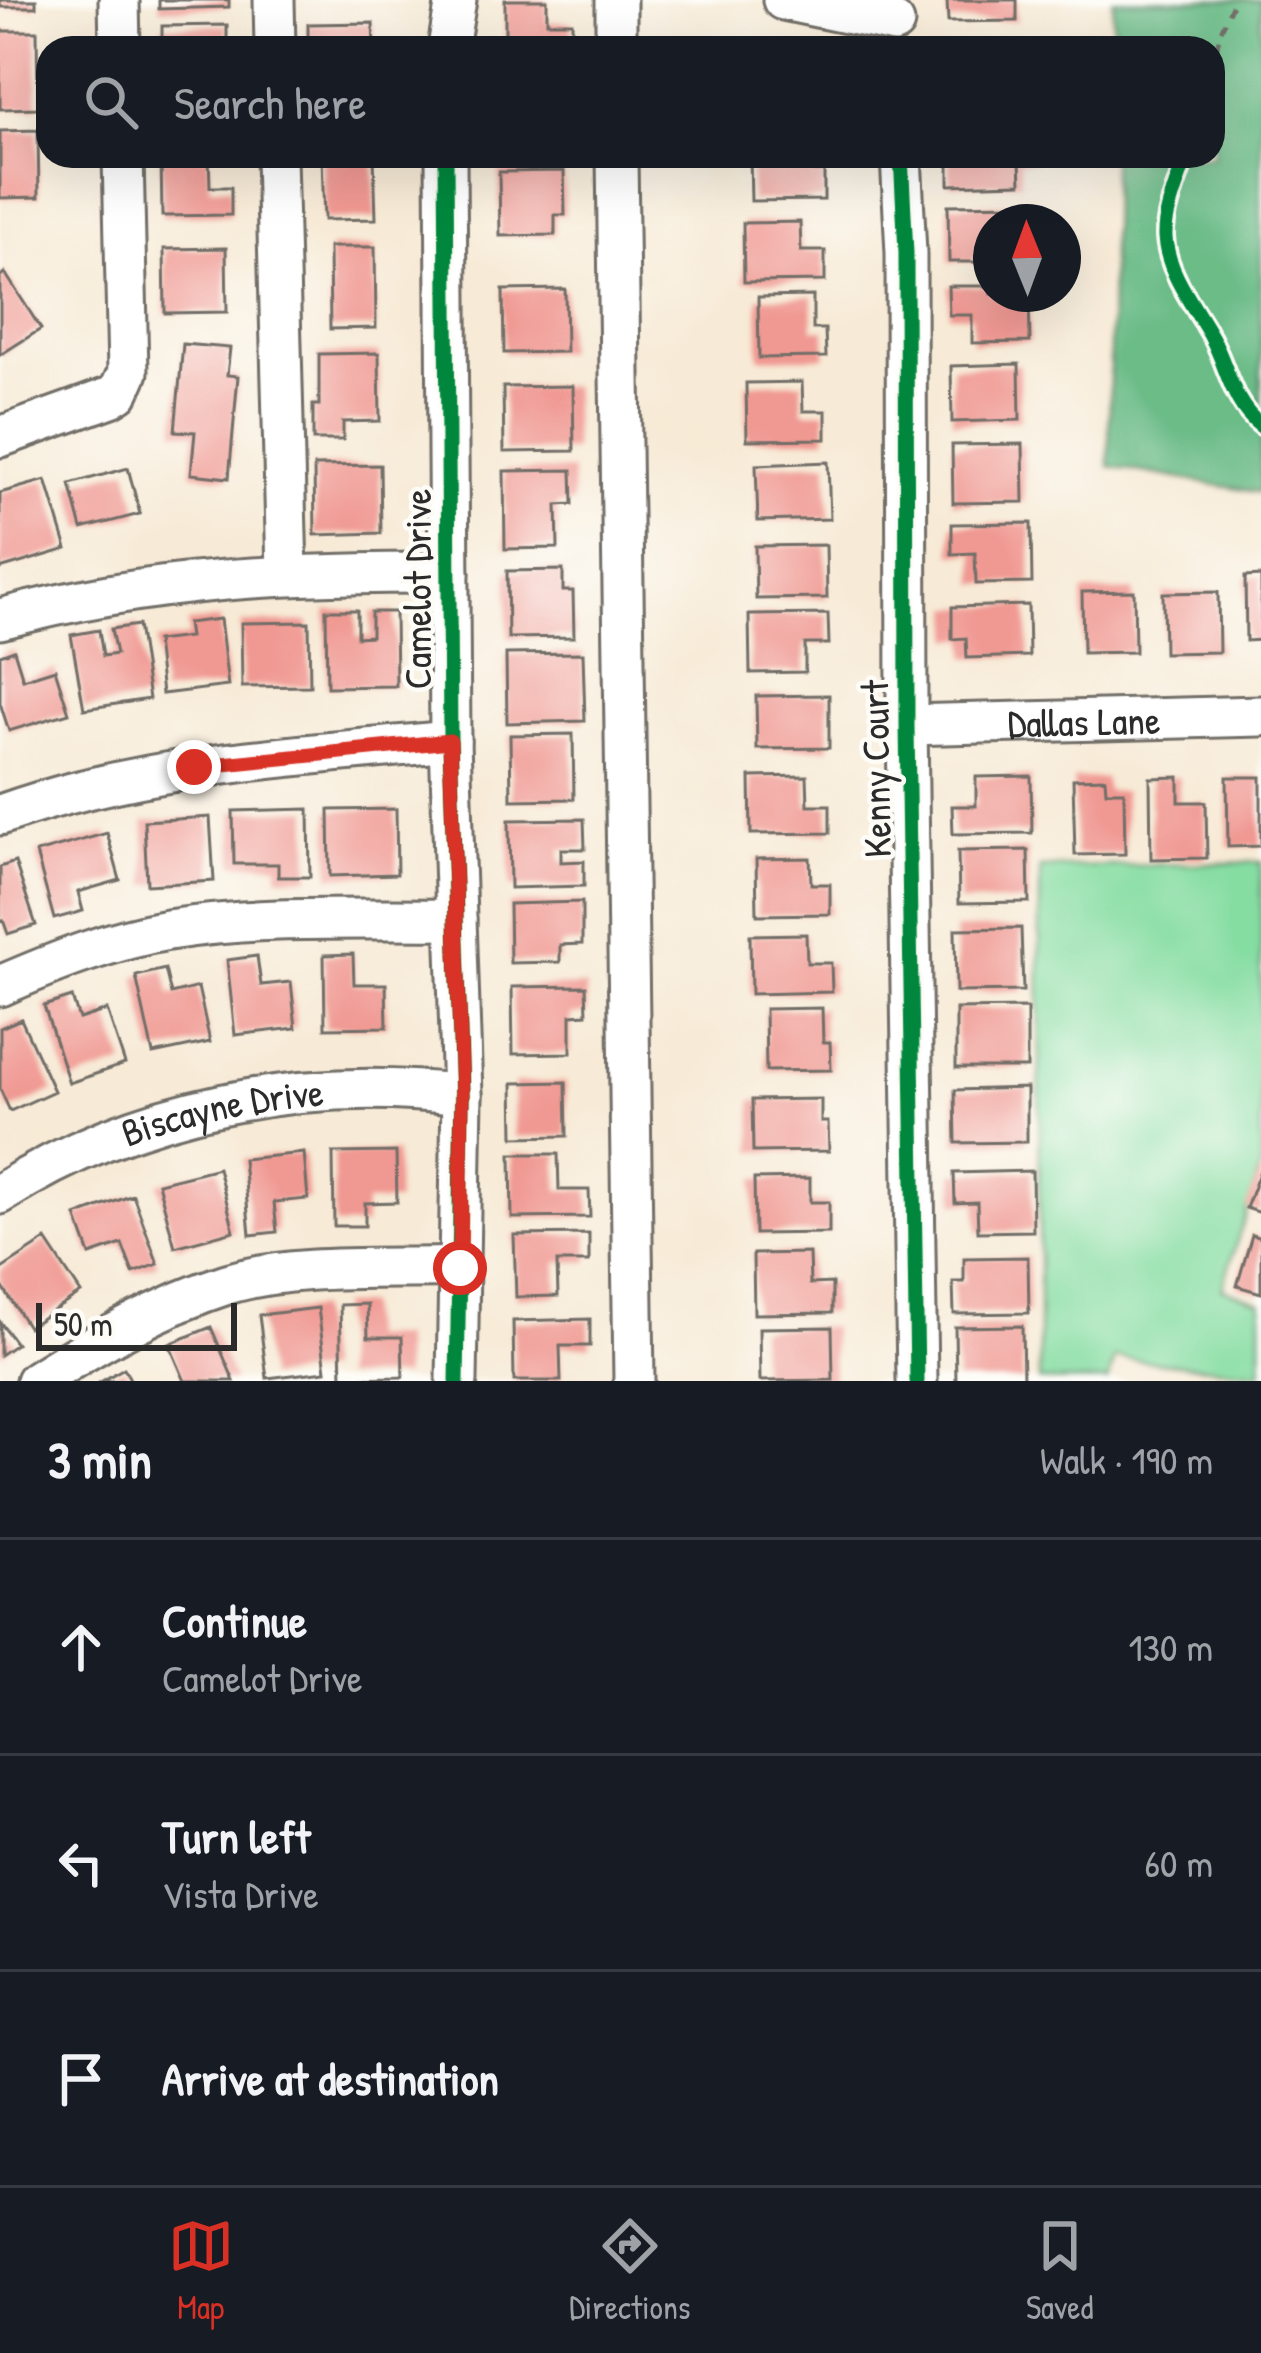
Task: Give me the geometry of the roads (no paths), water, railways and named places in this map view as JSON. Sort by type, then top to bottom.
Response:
[{"type":"street","points":[[118,0],[120,36]]},
{"type":"street","points":[[274,0],[274,36]]},
{"type":"street","points":[[450,36],[456,0]]},
{"type":"street","points":[[616,0],[616,36]]},
{"type":"street","points":[[783,0],[894,24]]},
{"type":"street","points":[[0,437],[111,397],[128,372],[123,168]]},
{"type":"street","points":[[276,168],[287,573]]},
{"type":"street","name":"Camelot Drive","points":[[446,168],[450,741],[462,1095],[457,1381]]},
{"type":"street","points":[[617,168],[634,1381]]},
{"type":"street","name":"Kenny Court","points":[[902,168],[917,1381]]},
{"type":"street","points":[[0,620],[68,601],[170,584],[287,573],[449,573]]},
{"type":"street","name":"Dallas Lane","points":[[907,725],[1261,716]]},
{"type":"street","points":[[0,814],[194,767],[450,741]]},
{"type":"street","points":[[0,986],[58,961],[166,931],[257,922],[456,919]]},
{"type":"street","name":"Biscayne Drive","points":[[0,1195],[111,1140],[237,1100],[307,1089],[393,1086],[462,1095]]},
{"type":"street","points":[[36,1381],[141,1319],[230,1283],[302,1272],[460,1268]]}]
